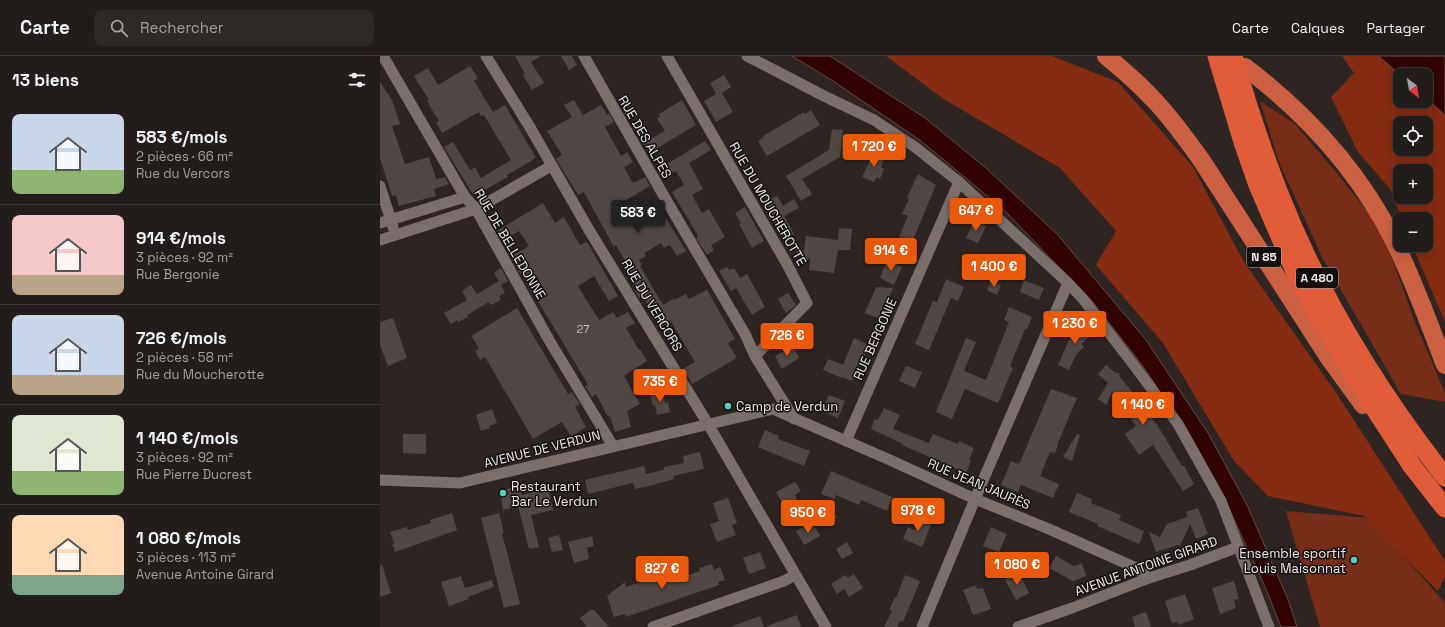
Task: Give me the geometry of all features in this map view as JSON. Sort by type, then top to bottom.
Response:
[{"type":"highway","name":"N 85","points":[[1106,56],[1152,97],[1186,139],[1202,161],[1329,358],[1370,415],[1412,466]]},
{"type":"highway","name":"A 480","points":[[1217,56],[1238,127],[1258,185],[1294,269],[1338,349],[1412,466],[1445,508]]},
{"type":"highway","name":"A 480","points":[[1239,62],[1258,138],[1278,192],[1319,282],[1363,360],[1391,404],[1445,477]]},
{"type":"highway","points":[[1239,62],[1306,118],[1339,156],[1364,189],[1394,240],[1445,365]]},
{"type":"street","name":"RUE DE BELLEDONNE","points":[[383,56],[465,197],[476,210],[549,340],[613,446]]},
{"type":"street","name":"RUE DU VERCORS","points":[[486,56],[708,424],[826,627]]},
{"type":"street","name":"RUE DES ALPES","points":[[584,56],[664,198],[745,334],[755,356],[794,420]]},
{"type":"street","name":"RUE DU MOUCHEROTTE","points":[[667,56],[783,257],[807,303],[755,356]]},
{"type":"street","points":[[747,56],[874,120],[915,147],[959,182],[1068,283],[1088,305],[1178,424],[1221,501],[1269,627]]},
{"type":"street","points":[[380,240],[476,210],[551,166]]},
{"type":"street","name":"RUE BERGONIE","points":[[846,441],[959,182]]},
{"type":"street","points":[[380,186],[385,222],[396,235]]},
{"type":"street","points":[[385,222],[465,197]]},
{"type":"street","points":[[922,627],[975,499],[1068,283]]},
{"type":"street","name":"AVENUE DE VERDUN","points":[[380,480],[460,483],[613,446],[773,410],[794,420]]},
{"type":"street","name":"RUE JEAN JAURÈS","points":[[794,420],[846,441],[975,499],[1049,529],[1134,567],[1149,578]]},
{"type":"street","name":"AVENUE ANTOINE GIRARD","points":[[1018,627],[1149,578],[1190,566],[1238,547]]},
{"type":"street","points":[[653,627],[784,581],[795,575]]},
{"type":"shaded area","points":[[792,56],[830,56],[925,118],[986,168],[1057,234],[1146,340],[1208,433],[1247,505],[1289,602],[1297,627],[1281,627],[1266,589],[1226,502],[1183,428],[1143,366],[1092,301],[1003,209],[921,141],[833,81]]},
{"type":"shaded area","points":[[886,56],[1052,56],[1118,82],[1193,167],[1244,262],[1337,394],[1445,561],[1445,576],[1438,591],[1364,516],[1268,496],[1234,461],[1163,343],[1096,265],[1116,231],[1060,168],[942,98]]},
{"type":"shaded area","points":[[1342,56],[1379,56],[1393,69],[1393,108],[1433,108],[1433,104],[1445,115],[1445,322],[1415,252],[1433,252],[1433,212],[1399,212],[1396,204],[1433,204],[1433,164],[1393,164],[1393,196],[1390,189],[1358,152],[1331,97],[1354,73]]},
{"type":"shaded area","points":[[1379,56],[1445,56],[1445,115],[1433,104],[1433,68],[1393,69]]},
{"type":"shaded area","points":[[1260,101],[1295,124],[1382,230],[1414,320],[1445,393],[1445,402],[1401,394],[1322,257],[1279,162]]},
{"type":"shaded area","name":"Ensemble sportif Louis Maisonnat","points":[[1286,511],[1370,518],[1445,603],[1445,627],[1320,627]]},
{"type":"building","points":[[515,56],[541,56],[531,62],[544,83],[532,90],[523,75],[525,74]]},
{"type":"building","points":[[561,56],[572,56],[577,65],[569,70]]},
{"type":"building","points":[[470,66],[478,78],[474,81],[493,112],[505,105],[536,158],[507,175],[508,177],[474,196],[444,147],[453,142],[470,170],[475,167],[481,178],[511,160],[484,115],[481,116],[479,112],[442,133],[436,122],[439,121],[427,101],[429,100],[414,76],[428,68],[438,85]]},
{"type":"building","points":[[724,75],[731,87],[722,93],[733,112],[716,122],[704,101],[716,94],[710,83]]},
{"type":"building","points":[[380,82],[392,100],[400,124],[392,126],[405,164],[429,157],[436,179],[445,177],[449,184],[434,189],[436,196],[399,206],[396,195],[392,196],[380,158]]},
{"type":"building","points":[[574,100],[583,115],[601,105],[607,115],[609,113],[614,122],[605,127],[621,156],[627,152],[633,162],[624,167],[633,183],[645,177],[650,186],[611,209],[619,225],[656,202],[686,251],[677,256],[670,245],[664,248],[661,243],[644,253],[646,256],[639,260],[642,265],[640,266],[663,305],[686,294],[689,299],[707,290],[735,339],[728,343],[737,358],[692,384],[683,369],[695,362],[670,320],[660,325],[643,296],[639,298],[635,290],[637,289],[623,266],[627,264],[616,245],[614,247],[584,192],[578,195],[556,159],[562,155],[547,131],[572,117],[564,105]]},
{"type":"building","points":[[682,100],[696,125],[649,153],[643,143],[665,131],[657,118],[660,117],[659,114]]},
{"type":"building","points":[[811,110],[820,125],[767,156],[758,141],[764,137],[763,136],[804,112],[805,114]]},
{"type":"building","points":[[832,129],[843,130],[840,157],[802,179],[812,194],[801,201],[786,176],[829,150]]},
{"type":"building","points":[[705,141],[711,150],[689,163],[703,189],[692,195],[702,213],[709,209],[725,237],[711,245],[714,250],[707,255],[696,238],[698,237],[696,232],[672,192],[684,185],[676,171],[662,179],[657,170]]},
{"type":"building","points":[[874,152],[885,157],[881,167],[884,169],[880,179],[877,177],[874,182],[862,177]]},
{"type":"building","points":[[918,174],[936,185],[912,242],[899,237],[908,216],[902,214],[909,199],[907,198]]},
{"type":"building","points":[[777,196],[783,206],[794,199],[799,208],[784,216],[794,234],[784,239],[764,203]]},
{"type":"building","points":[[543,203],[555,223],[564,217],[580,245],[587,242],[618,296],[609,301],[594,276],[578,286],[599,320],[613,312],[617,318],[628,312],[635,323],[626,328],[647,361],[624,376],[640,404],[627,411],[631,427],[615,432],[610,416],[608,417],[596,394],[592,397],[585,386],[588,385],[521,273],[520,274],[512,256],[529,246],[519,231],[503,240],[497,231]]},
{"type":"building","points":[[745,207],[764,241],[752,248],[739,224],[741,223],[735,213]]},
{"type":"building","points":[[974,221],[986,226],[978,243],[966,238]]},
{"type":"building","points":[[839,228],[852,229],[850,250],[838,250],[834,273],[809,270],[810,259],[803,258],[806,236],[838,240]]},
{"type":"building","points":[[969,255],[986,262],[981,275],[964,268]]},
{"type":"building","points":[[887,260],[902,267],[894,285],[880,278]]},
{"type":"building","points":[[727,267],[729,270],[734,268],[740,278],[747,274],[765,307],[752,315],[736,288],[731,291],[719,271]]},
{"type":"building","points":[[501,268],[508,281],[501,285],[505,293],[499,296],[501,300],[491,305],[489,302],[467,315],[468,317],[458,322],[457,320],[451,324],[444,313],[467,300],[462,291],[471,285],[477,294],[499,281],[494,273]]},
{"type":"building","points":[[946,279],[964,287],[958,301],[951,298],[929,350],[915,344],[933,301],[937,302]]},
{"type":"building","points":[[1024,280],[1044,288],[1039,300],[1020,292]]},
{"type":"building","points":[[991,281],[1001,285],[997,295],[987,290]]},
{"type":"building","points":[[876,287],[893,288],[880,319],[865,313]]},
{"type":"building","points":[[788,293],[796,305],[786,313],[778,299]]},
{"type":"building","points":[[1009,307],[1032,317],[1027,329],[1025,329],[1010,366],[1013,368],[998,403],[965,389],[952,419],[936,412],[966,338],[976,342],[964,371],[986,380],[1009,322],[1004,320]]},
{"type":"building","points":[[517,308],[568,394],[572,392],[580,404],[575,407],[586,427],[571,437],[562,422],[533,439],[485,357],[480,360],[475,351],[479,348],[471,336]]},
{"type":"building","points":[[393,318],[407,358],[388,366],[380,345],[380,322]]},
{"type":"building","points":[[1083,322],[1093,333],[1081,344],[1084,347],[1077,353],[1069,370],[1058,365],[1073,331]]},
{"type":"building","points":[[854,338],[869,345],[852,381],[823,370],[828,359],[843,365]]},
{"type":"building","points":[[793,346],[799,358],[782,369],[775,356]]},
{"type":"building","points":[[1106,365],[1114,372],[1120,374],[1119,376],[1140,401],[1156,423],[1182,466],[1184,466],[1194,484],[1183,491],[1153,445],[1139,455],[1125,434],[1136,426],[1127,414],[1128,413],[1112,392],[1106,405],[1098,399],[1108,383],[1098,374]]},
{"type":"building","points":[[906,366],[922,372],[915,388],[899,381]]},
{"type":"building","points":[[1051,389],[1077,398],[1055,453],[1050,452],[1040,476],[1059,484],[1053,498],[1021,485],[1018,492],[1001,485],[1011,461],[1018,464],[1020,462]]},
{"type":"building","points":[[663,390],[665,403],[668,402],[670,412],[657,415],[650,393]]},
{"type":"building","points":[[829,395],[845,401],[838,418],[822,411]]},
{"type":"building","points":[[884,408],[900,415],[893,429],[929,443],[933,434],[958,444],[959,441],[974,448],[966,473],[902,445],[903,444],[871,429],[875,419],[878,420]]},
{"type":"building","points":[[492,409],[497,423],[489,426],[490,428],[481,431],[476,415]]},
{"type":"building","points":[[765,430],[779,436],[778,439],[810,451],[804,466],[758,447]]},
{"type":"building","points":[[403,434],[426,434],[426,454],[403,453]]},
{"type":"building","points":[[1077,434],[1080,435],[1072,461],[1063,457]]},
{"type":"building","points":[[700,452],[704,469],[673,476],[674,479],[649,486],[635,489],[633,483],[588,494],[585,480],[644,466],[646,474],[664,470],[664,467],[684,463],[683,456]]},
{"type":"building","points":[[831,471],[892,497],[887,511],[861,500],[859,505],[836,495],[834,499],[821,494]]},
{"type":"building","points":[[795,482],[801,491],[795,495],[801,506],[789,514],[776,492]]},
{"type":"building","points":[[513,487],[515,493],[521,491],[522,495],[548,488],[553,510],[531,515],[539,547],[529,549],[518,506],[503,510],[500,491]]},
{"type":"building","points":[[1077,493],[1092,499],[1091,503],[1121,515],[1119,520],[1144,531],[1139,544],[1069,512]]},
{"type":"building","points":[[728,498],[737,523],[732,525],[736,535],[717,542],[710,524],[719,521],[713,503]]},
{"type":"building","points":[[1198,508],[1208,534],[1196,539],[1190,524],[1180,546],[1178,545],[1156,552],[1149,532],[1160,537],[1167,524],[1188,517],[1186,512]]},
{"type":"building","points":[[830,510],[838,517],[826,523],[820,514]]},
{"type":"building","points":[[452,513],[457,530],[395,552],[392,544],[394,543],[390,532],[407,527],[408,530],[431,523],[430,520]]},
{"type":"building","points":[[499,513],[504,533],[502,534],[520,604],[504,608],[481,518]]},
{"type":"building","points":[[920,517],[932,522],[922,547],[903,539],[908,527],[914,530]]},
{"type":"building","points":[[812,522],[820,536],[804,545],[796,531]]},
{"type":"building","points":[[991,527],[1007,534],[999,552],[983,546]]},
{"type":"building","points":[[559,535],[563,550],[552,552],[548,538]]},
{"type":"building","points":[[592,536],[594,546],[587,548],[589,559],[574,563],[568,542]]},
{"type":"building","points":[[847,542],[853,553],[842,559],[836,549]]},
{"type":"building","points":[[760,552],[766,568],[749,574],[743,558]]},
{"type":"building","points":[[1056,556],[1074,566],[1082,563],[1086,576],[1073,581],[1049,568]]},
{"type":"building","points":[[712,564],[714,570],[720,567],[725,580],[718,582],[719,585],[626,617],[625,614],[614,617],[607,596],[625,582],[626,587],[666,574],[664,568],[674,565],[678,579],[700,571],[699,568]]},
{"type":"building","points":[[380,565],[382,565],[391,593],[380,597]]},
{"type":"building","points":[[1019,572],[1029,593],[1016,600],[1005,580]]},
{"type":"building","points":[[854,574],[863,588],[849,597],[844,589],[837,594],[831,584],[845,575],[848,578]]},
{"type":"building","points":[[905,575],[920,581],[903,622],[900,621],[897,627],[884,627],[892,611],[889,610],[895,597],[896,598]]},
{"type":"building","points":[[461,576],[465,588],[492,580],[494,587],[468,597],[469,599],[449,606],[441,582]]},
{"type":"building","points":[[1234,581],[1239,599],[1234,600],[1236,608],[1220,614],[1212,588]]},
{"type":"building","points":[[976,585],[977,589],[983,588],[991,609],[973,615],[963,590]]},
{"type":"building","points":[[1185,594],[1194,619],[1179,625],[1177,622],[1172,623],[1165,601]]},
{"type":"building","points":[[590,610],[594,610],[609,627],[587,627],[580,618]]},
{"type":"building","points":[[1146,612],[1151,627],[1135,627],[1132,617]]},
{"type":"building","points":[[797,615],[801,627],[767,627],[767,626]]},
{"type":"building","points":[[760,616],[764,627],[733,627],[733,626]]},
{"type":"place","name":"Camp de Verdun","points":[[728,406]]},
{"type":"place","name":"Restaurant Bar Le Verdun","points":[[503,493]]},
{"type":"place","name":"Ensemble sportif Louis Maisonnat","points":[[1354,560]]}]
